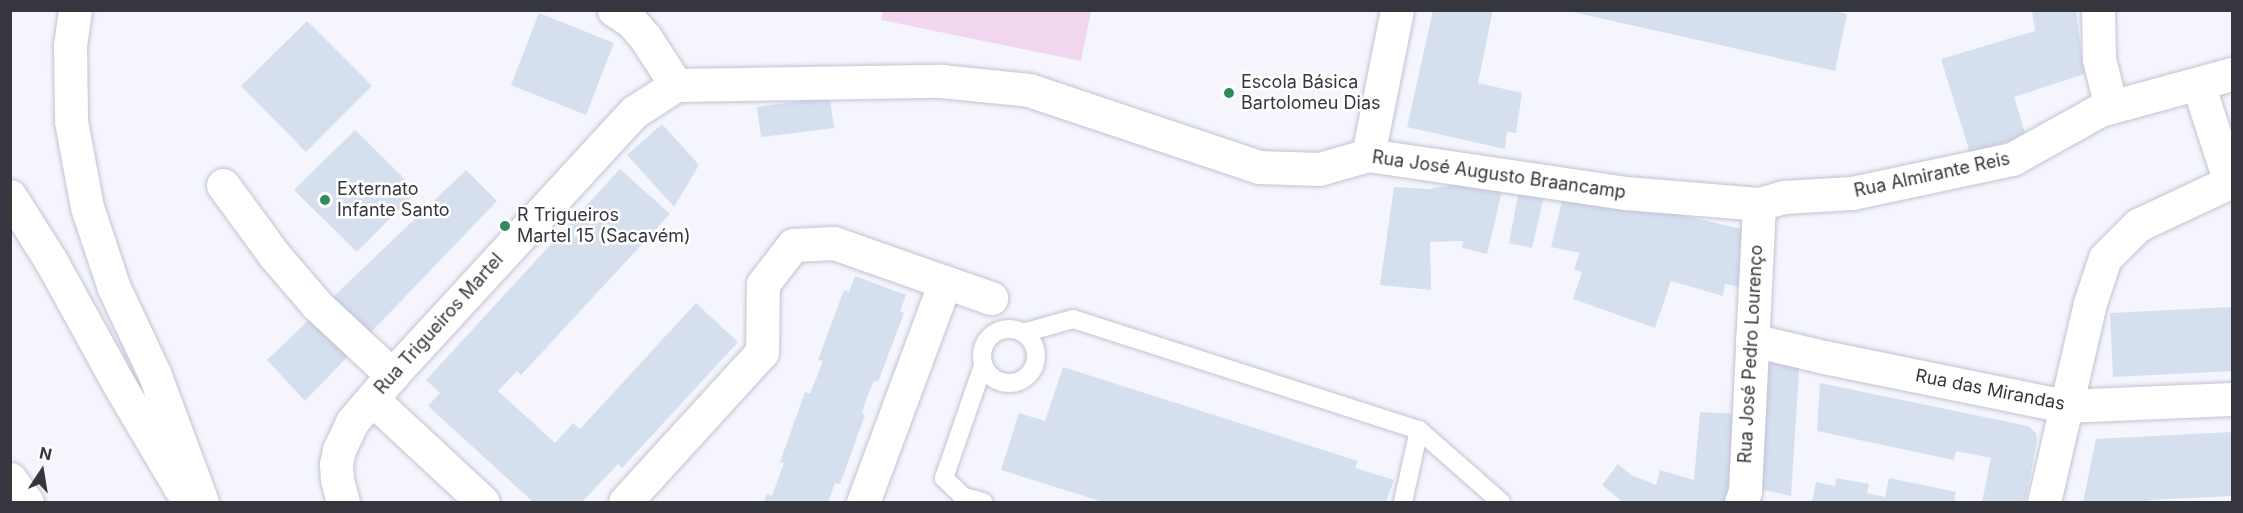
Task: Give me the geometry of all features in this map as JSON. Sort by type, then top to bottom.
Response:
[{"type":"main road","points":[[75,10],[70,45],[71,121],[87,207],[114,288],[154,373],[202,502]]},
{"type":"main road","points":[[614,10],[631,21],[645,37],[676,85]]},
{"type":"main road","points":[[1368,155],[1397,10]]},
{"type":"main road","points":[[2098,10],[2099,59],[2111,107]]},
{"type":"main road","name":"Rua Almirante Reis","points":[[1759,204],[1784,197],[1852,194],[2012,159],[2100,110],[2232,74]]},
{"type":"main road","name":"Rua José Augusto Braancamp","points":[[676,85],[941,81],[1029,90],[1259,167],[1319,169],[1368,155],[1626,193],[1759,204]]},
{"type":"main road","points":[[2044,502],[2064,406],[2097,276],[2105,258],[2120,240],[2138,225],[2230,182],[2198,84]]},
{"type":"main road","name":"Rua Trigueiros Martel","points":[[343,502],[336,479],[339,450],[352,422],[634,112],[676,85]]},
{"type":"main road","points":[[222,185],[275,256],[382,387],[483,502]]},
{"type":"main road","points":[[10,196],[51,261],[112,374],[189,502]]},
{"type":"main road","name":"Rua José Pedro Lourenço","points":[[1741,502],[1744,491],[1759,204]]},
{"type":"main road","points":[[625,502],[762,352],[763,284],[793,245],[834,243],[991,298]]},
{"type":"main road","points":[[862,502],[945,282]]},
{"type":"main road","name":"Rua das Mirandas","points":[[1752,340],[2064,406],[2232,399]]},
{"type":"main road","points":[[10,479],[27,502]]},
{"type":"lane","points":[[1023,333],[1073,319],[1419,430],[1501,502]]},
{"type":"lane","points":[[983,366],[994,379],[1011,384],[1026,377],[1032,371],[1036,354],[1030,339],[1023,333],[1007,329],[991,335],[982,349],[983,366],[945,478],[964,497],[983,502]]},
{"type":"lane","points":[[1403,502],[1419,430]]},
{"type":"shaded area","points":[[883,10],[1091,11],[1081,61],[881,20]]},
{"type":"building","points":[[1433,10],[1493,10],[1478,83],[1522,93],[1516,133],[1507,132],[1505,149],[1407,127]]},
{"type":"building","points":[[1564,10],[1829,10],[1847,14],[1835,71]]},
{"type":"building","points":[[2032,10],[2076,10],[2084,74],[2014,97],[2026,136],[1970,153],[1941,59],[2035,31]]},
{"type":"building","points":[[539,13],[614,43],[586,115],[511,85]]},
{"type":"building","points":[[307,21],[372,86],[306,152],[241,86]]},
{"type":"building","points":[[830,97],[834,128],[761,137],[757,107]]},
{"type":"building","points":[[662,124],[699,165],[674,207],[627,155]]},
{"type":"building","points":[[355,130],[417,191],[357,252],[294,190]]},
{"type":"building","points":[[620,169],[670,214],[521,375],[517,371],[498,391],[555,443],[573,423],[580,429],[696,303],[738,342],[622,468],[618,464],[582,502],[533,502],[428,406],[440,393],[426,380]]},
{"type":"building","points":[[466,170],[497,201],[305,401],[267,360]]},
{"type":"building","points":[[1474,181],[1504,183],[1487,254],[1462,248],[1463,241],[1430,242],[1431,290],[1380,285],[1394,187],[1429,189]]},
{"type":"building","points":[[1520,185],[1546,188],[1532,248],[1509,243]]},
{"type":"building","points":[[1565,188],[1750,231],[1744,288],[1725,284],[1723,296],[1671,281],[1655,328],[1573,299],[1582,272],[1574,269],[1580,253],[1551,247]]},
{"type":"building","points":[[855,276],[906,295],[900,311],[904,313],[878,382],[874,381],[867,397],[862,413],[865,415],[840,484],[835,483],[828,502],[764,502],[767,494],[772,496],[784,463],[780,462],[805,392],[810,394],[823,361],[818,360],[844,290],[849,292]]},
{"type":"building","points":[[2232,307],[2232,371],[2113,377],[2110,313]]},
{"type":"building","points":[[1766,349],[1800,357],[1791,496],[1757,488]]},
{"type":"building","points":[[1063,367],[1358,461],[1355,468],[1394,480],[1386,502],[1103,502],[1001,470],[1019,413],[1045,421]]},
{"type":"building","points":[[1820,383],[2028,426],[2036,433],[2037,441],[2025,502],[1982,502],[1991,458],[1956,451],[1954,460],[1817,431]]},
{"type":"building","points":[[1700,412],[1739,414],[1728,502],[1623,502],[1602,485],[1618,464],[1631,475],[1656,485],[1660,470],[1694,480]]},
{"type":"building","points":[[2232,432],[2232,496],[2149,500],[2148,502],[2083,502],[2096,439]]},
{"type":"building","points":[[1836,478],[1869,484],[1867,493],[1885,497],[1889,478],[1956,492],[1954,500],[1960,502],[1812,502],[1816,482],[1835,486]]},
{"type":"place","name":"Escola Básica Bartolomeu Dias","points":[[1229,93]]},
{"type":"place","name":"Externato Infante Santo","points":[[325,200]]},
{"type":"place","name":"R Trigueiros Martel 15 (Sacavém)","points":[[505,226]]}]
